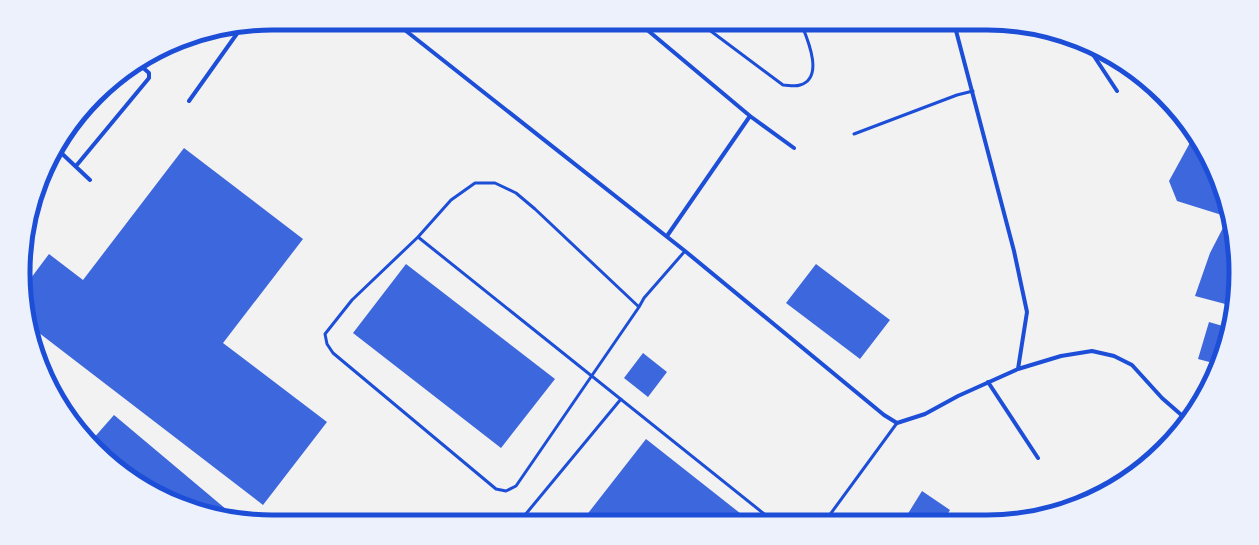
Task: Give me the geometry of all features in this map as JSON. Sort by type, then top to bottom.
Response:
[{"type":"street","points":[[405,30],[685,251],[884,415],[898,423],[924,414],[988,382],[1018,369],[1061,356],[1092,351],[1114,356],[1132,365],[1162,398],[1182,416]]},
{"type":"street","points":[[647,30],[750,116],[794,148]]},
{"type":"street","points":[[956,30],[1014,251],[1027,312],[1018,369]]},
{"type":"street","points":[[189,100],[238,33]]},
{"type":"street","points":[[1093,55],[1117,91]]},
{"type":"street","points":[[76,166],[149,78],[149,73],[143,68]]},
{"type":"street","points":[[666,236],[750,116]]},
{"type":"street","points":[[61,153],[90,180]]},
{"type":"street","points":[[988,382],[1038,458]]},
{"type":"lane","points":[[709,30],[784,85],[800,85],[809,80],[813,70],[809,42],[804,30]]},
{"type":"lane","points":[[854,134],[957,95],[973,91]]},
{"type":"lane","points":[[639,307],[516,193],[495,183],[475,183],[450,200],[418,237],[352,300],[325,334],[327,344],[333,353],[496,488],[506,490],[516,486],[639,307],[644,298],[685,251]]},
{"type":"lane","points":[[418,237],[768,515]]},
{"type":"lane","points":[[526,515],[620,399]]},
{"type":"lane","points":[[830,515],[898,423]]},
{"type":"building","points":[[1191,142],[1197,151],[1211,180],[1222,215],[1177,201],[1169,181]]},
{"type":"building","points":[[184,148],[303,239],[223,343],[327,422],[263,505],[37,332],[32,304],[30,279],[49,254],[83,280]]},
{"type":"building","points":[[1224,226],[1227,241],[1229,272],[1227,304],[1195,296],[1210,253]]},
{"type":"building","points":[[406,264],[555,379],[501,448],[353,333]]},
{"type":"building","points":[[816,264],[890,320],[860,359],[786,303]]},
{"type":"building","points":[[1209,322],[1223,326],[1212,363],[1198,359]]},
{"type":"building","points":[[643,353],[667,372],[648,397],[624,378]]},
{"type":"building","points":[[114,415],[228,510],[210,507],[180,497],[151,483],[125,465],[95,437]]},
{"type":"building","points":[[646,439],[742,515],[587,515]]},
{"type":"building","points":[[922,491],[950,510],[947,515],[907,515]]}]
